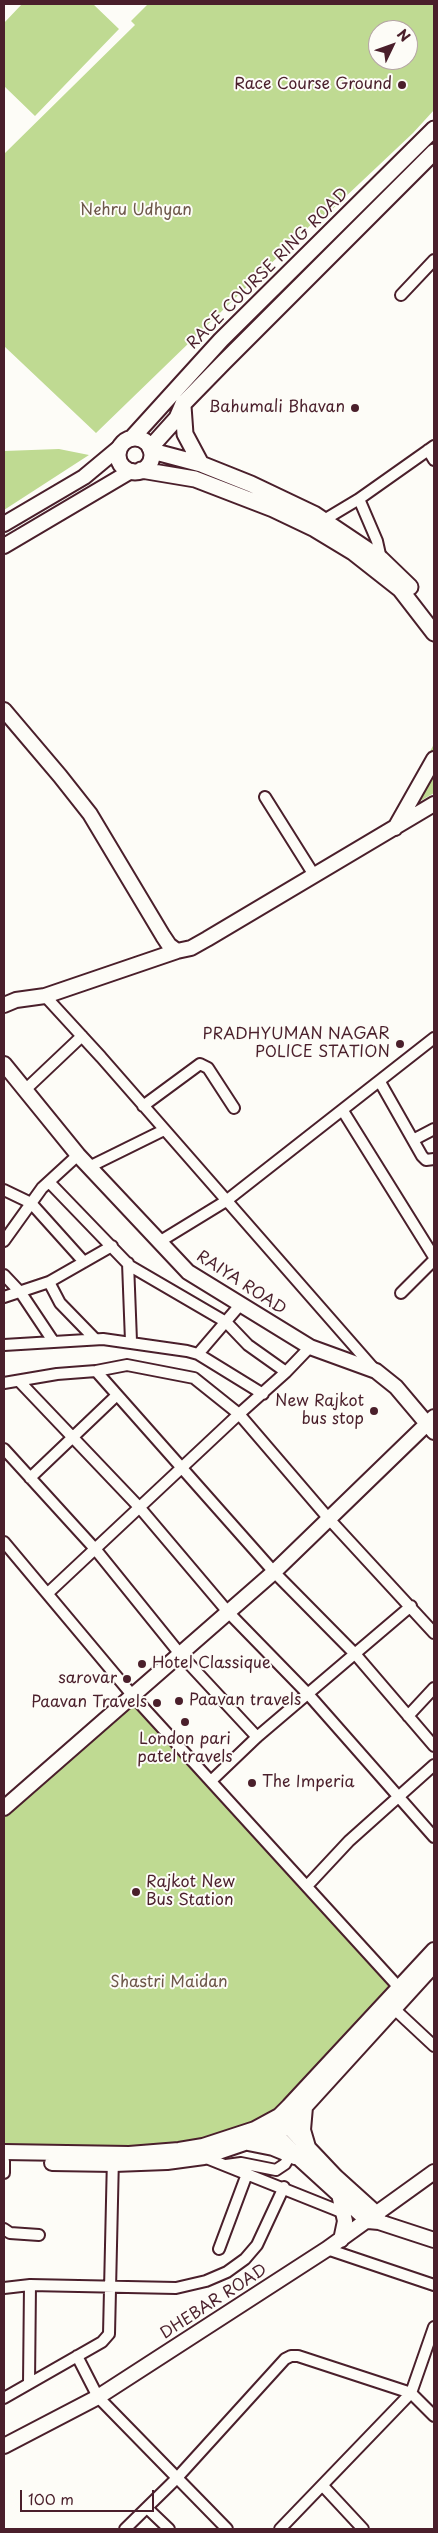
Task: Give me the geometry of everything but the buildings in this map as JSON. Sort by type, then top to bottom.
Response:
[{"type":"main road","name":"RACE COURSE RING ROAD","points":[[126,442],[221,340],[434,129]]},
{"type":"main road","name":"RACE COURSE RING ROAD","points":[[151,450],[177,418],[183,404],[434,152]]},
{"type":"main road","points":[[183,404],[185,434],[201,464]]},
{"type":"main road","points":[[434,620],[412,589],[381,559],[251,484],[201,464],[151,450],[141,439],[126,442],[119,460],[122,466],[195,479],[318,524],[385,576],[400,590],[434,633]]},
{"type":"main road","points":[[136,470],[150,461],[151,450]]},
{"type":"street","points":[[401,296],[434,260]]},
{"type":"street","name":"RACE COURSE RING ROAD","points":[[4,524],[84,477],[126,442]]},
{"type":"street","points":[[318,524],[359,499],[431,448],[434,460]]},
{"type":"street","points":[[4,546],[136,470]]},
{"type":"street","points":[[359,499],[377,541],[381,559]]},
{"type":"street","points":[[4,710],[90,814],[163,936],[177,950]]},
{"type":"street","points":[[394,828],[434,759]]},
{"type":"street","points":[[265,797],[314,875]]},
{"type":"street","points":[[8,1001],[45,996],[177,950],[191,948],[434,804]]},
{"type":"street","points":[[45,996],[376,1371]]},
{"type":"street","points":[[25,1090],[82,1036]]},
{"type":"street","points":[[159,1242],[226,1201],[434,1038]]},
{"type":"street","name":"RAIYA ROAD","points":[[4,1064],[78,1155],[188,1272],[310,1347],[376,1371],[396,1387],[432,1424]]},
{"type":"street","points":[[143,1106],[200,1064],[208,1068],[234,1108]]},
{"type":"street","points":[[380,1082],[426,1160],[434,1159]]},
{"type":"street","points":[[343,1111],[434,1259],[401,1293]]},
{"type":"street","points":[[413,1140],[434,1129]]},
{"type":"street","points":[[89,1167],[164,1130]]},
{"type":"street","points":[[4,1241],[42,1188],[78,1155]]},
{"type":"street","points":[[49,1182],[128,1263],[226,1322],[248,1345],[286,1372]]},
{"type":"street","points":[[4,1190],[31,1203],[84,1262]]},
{"type":"street","points":[[4,1297],[21,1293],[48,1282],[112,1246]]},
{"type":"street","points":[[128,1263],[131,1342]]},
{"type":"street","points":[[4,1275],[21,1293],[54,1341]]},
{"type":"street","points":[[48,1282],[60,1303],[95,1339]]},
{"type":"street","points":[[198,1354],[240,1305]]},
{"type":"street","points":[[4,1346],[95,1339],[131,1342],[198,1354],[263,1394]]},
{"type":"street","points":[[48,1593],[239,1414],[263,1394],[310,1347]]},
{"type":"street","points":[[4,1383],[128,1365],[194,1378],[239,1414],[328,1518],[434,1633]]},
{"type":"street","points":[[96,1371],[274,1572],[356,1655],[434,1746]]},
{"type":"street","points":[[18,1381],[73,1436],[140,1508],[228,1612],[308,1694],[434,1837]]},
{"type":"street","points":[[30,1478],[117,1395]]},
{"type":"street","points":[[4,1808],[274,1572],[328,1518],[432,1424]]},
{"type":"street","points":[[4,1449],[96,1550],[180,1654],[257,1737]]},
{"type":"street","points":[[4,1542],[133,1696],[402,1991]]},
{"type":"street","points":[[210,1780],[257,1737],[356,1655],[411,1606]]},
{"type":"street","points":[[408,1716],[434,1688]]},
{"type":"street","points":[[307,1886],[349,1841],[434,1765]]},
{"type":"street","points":[[402,1991],[434,1950]]},
{"type":"street","points":[[4,2173],[4,2161],[113,2159],[195,2147],[276,2125],[389,2004],[434,1965]]},
{"type":"street","points":[[389,2004],[434,2046]]},
{"type":"street","points":[[4,2152],[167,2162],[204,2157],[247,2143],[305,2106],[389,2004]]},
{"type":"street","points":[[300,2155],[305,2106]]},
{"type":"street","points":[[276,2125],[300,2155],[338,2193],[375,2219],[434,2240]]},
{"type":"street","points":[[247,2143],[300,2155],[375,2219]]},
{"type":"street","points":[[225,2165],[240,2163],[276,2170],[300,2155]]},
{"type":"street","points":[[204,2157],[344,2212]]},
{"type":"street","points":[[4,2398],[102,2342],[109,2334],[113,2159]]},
{"type":"street","name":"DHEBAR ROAD","points":[[4,2446],[98,2397],[375,2219],[434,2172]]},
{"type":"street","points":[[219,2249],[247,2174]]},
{"type":"street","points":[[4,2288],[30,2285],[110,2288],[192,2286],[227,2272],[245,2259],[257,2245],[284,2187]]},
{"type":"street","points":[[338,2193],[344,2212],[344,2232],[341,2240]]},
{"type":"street","points":[[4,2229],[10,2233],[39,2236]]},
{"type":"street","points":[[327,2249],[434,2285]]},
{"type":"street","points":[[30,2285],[30,2383]]},
{"type":"street","points":[[280,2529],[411,2392],[430,2352],[434,2327]]},
{"type":"street","points":[[77,2356],[98,2397],[176,2479],[227,2529]]},
{"type":"street","points":[[125,2529],[176,2479],[285,2359],[291,2356],[298,2356],[411,2392],[434,2416]]},
{"type":"street","points":[[323,2486],[364,2529]]},
{"type":"street","points":[[147,2508],[169,2529]]},
{"type":"green space","points":[[22,4],[93,4],[119,29],[35,116],[4,86],[4,23]]},
{"type":"green space","name":"Nehru Udhyan","points":[[148,4],[434,4],[434,110],[413,133],[325,216],[322,214],[96,433],[4,346],[4,154],[135,25],[131,21]]},
{"type":"green space","points":[[59,449],[89,455],[4,510],[4,451]]},
{"type":"green space","points":[[434,744],[434,793],[395,816]]},
{"type":"green space","name":"Shastri Maidan","points":[[128,1692],[397,1987],[271,2118],[192,2154],[4,2144],[4,1817],[63,1763],[116,1706],[122,1695]]},
{"type":"place","name":"Race Course Ground","points":[[402,85]]},
{"type":"place","name":"Bahumali Bhavan","points":[[355,408]]},
{"type":"place","name":"PRADHYUMAN NAGAR POLICE STATION","points":[[400,1044]]},
{"type":"place","name":"New Rajkot bus stop","points":[[374,1411]]},
{"type":"place","name":"Hotel Classique","points":[[142,1664]]},
{"type":"place","name":"sarovar","points":[[127,1679]]},
{"type":"place","name":"Paavan travels","points":[[179,1701]]},
{"type":"place","name":"Paavan Travels","points":[[157,1703]]},
{"type":"place","name":"London pari patel travels","points":[[185,1722]]},
{"type":"place","name":"The Imperia","points":[[252,1783]]},
{"type":"place","name":"Rajkot New Bus Station","points":[[136,1892]]}]
